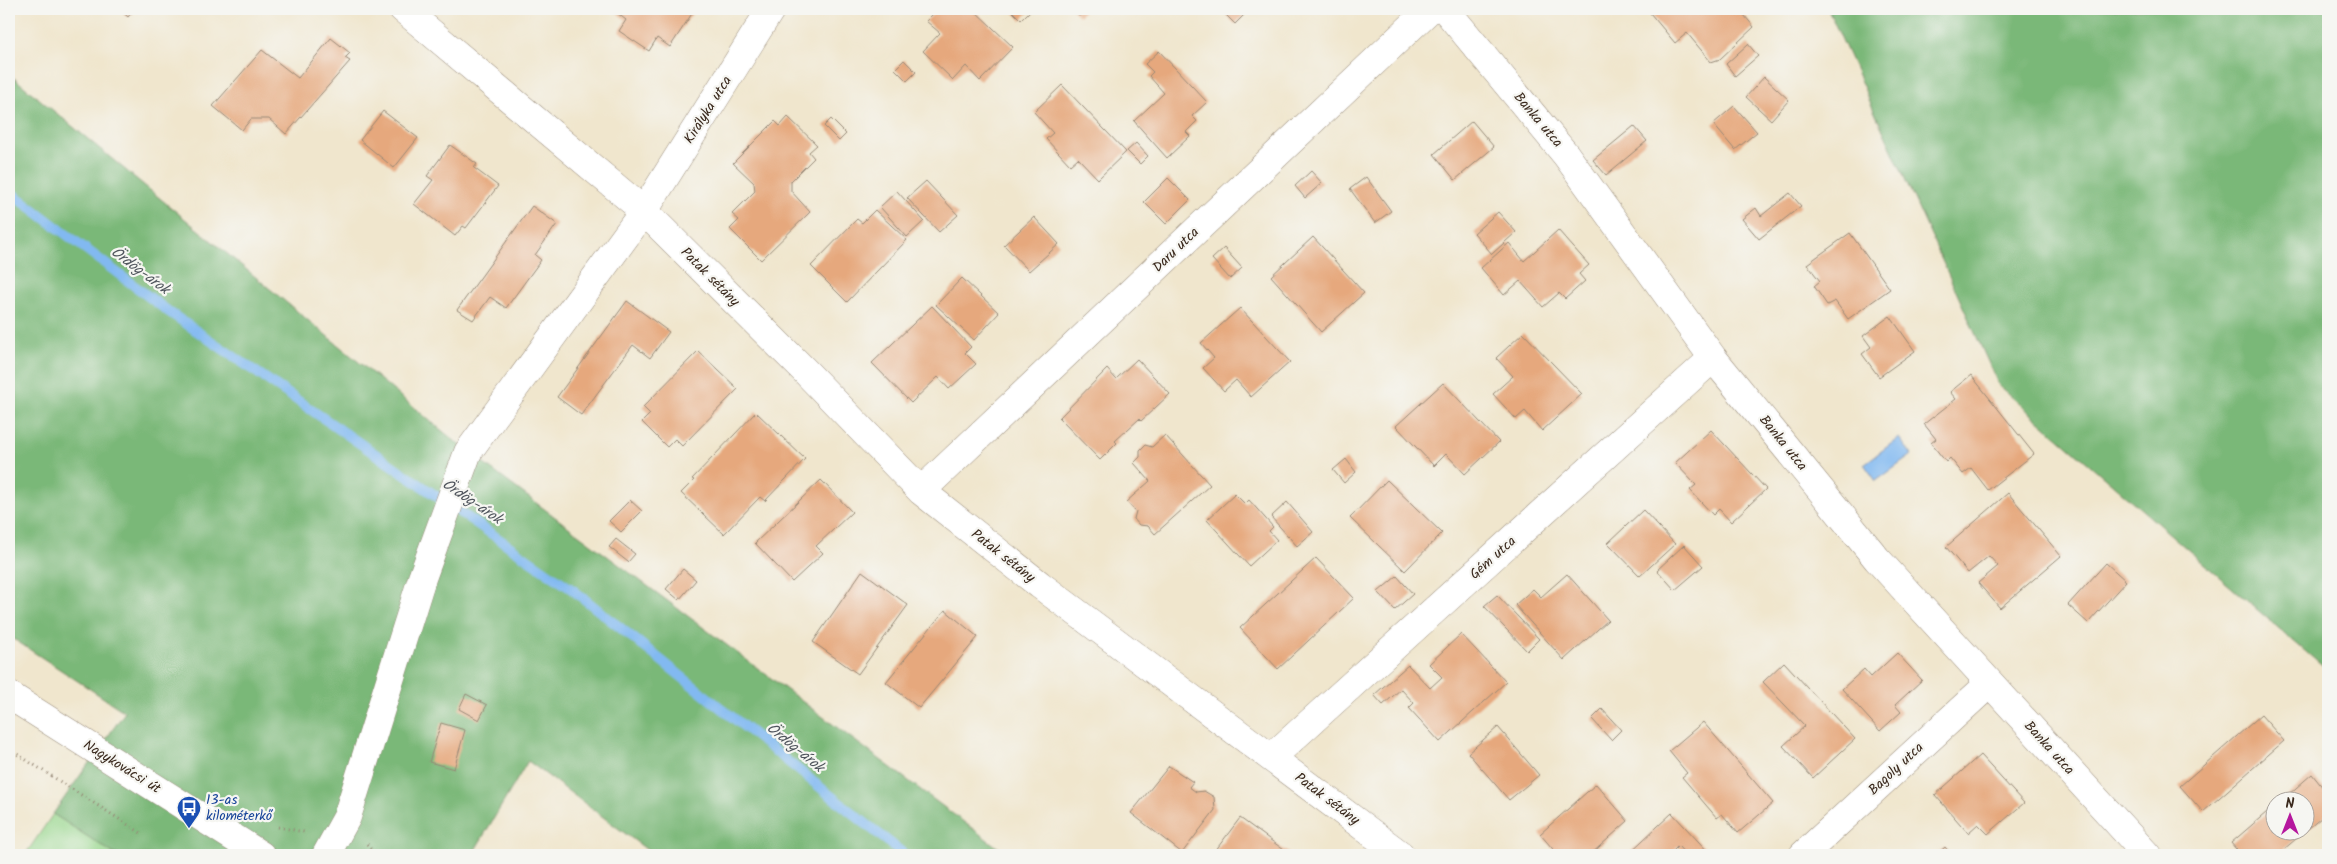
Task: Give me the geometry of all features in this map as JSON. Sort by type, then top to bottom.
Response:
[{"type":"street","name":"Patak sétány","points":[[403,9],[644,211],[798,364],[921,491],[1040,586],[1272,757],[1401,855]]},
{"type":"street","name":"Királyka utca","points":[[644,211],[771,9]]},
{"type":"street","name":"Daru utca","points":[[921,491],[1430,9]]},
{"type":"street","name":"Banka utca","points":[[1445,9],[1566,155],[1713,358],[1877,559],[2147,855]]},
{"type":"street","points":[[326,855],[347,817],[422,578],[468,452],[644,211]]},
{"type":"street","name":"Gém utca","points":[[1272,757],[1713,358]]},
{"type":"street","name":"Bagoly utca","points":[[1803,855],[1990,683]]},
{"type":"street","name":"Nagykovácsi út","points":[[9,694],[261,855]]},
{"type":"path","points":[[9,749],[142,832]]},
{"type":"green space","points":[[1828,9],[2328,9],[2328,671],[1999,386]]},
{"type":"green space","points":[[9,74],[468,452],[1008,855],[654,855],[528,761],[472,855],[116,855],[53,814],[125,712],[9,636]]},
{"type":"green space","points":[[53,814],[116,855],[25,855]]},
{"type":"water","points":[[1899,438],[1912,455],[1876,481],[1864,464]]},
{"type":"building","points":[[119,9],[135,9],[128,17]]},
{"type":"building","points":[[612,9],[695,9],[670,47],[657,38],[649,51],[619,31],[626,20]]},
{"type":"building","points":[[938,9],[973,9],[1013,47],[980,81],[966,66],[953,80],[923,51],[940,33],[926,21]]},
{"type":"building","points":[[1010,9],[1032,9],[1021,20]]},
{"type":"building","points":[[1072,9],[1086,9],[1079,16]]},
{"type":"building","points":[[1220,9],[1250,9],[1235,24]]},
{"type":"building","points":[[1655,9],[1739,9],[1754,27],[1720,59],[1711,62],[1687,33],[1675,43],[1650,13]]},
{"type":"building","points":[[331,38],[350,53],[345,58],[350,61],[286,134],[269,119],[251,119],[242,130],[213,106],[262,50],[298,78]]},
{"type":"building","points":[[1748,44],[1758,56],[1735,76],[1726,64]]},
{"type":"building","points":[[1159,51],[1207,102],[1192,116],[1197,121],[1186,132],[1190,136],[1167,158],[1134,121],[1164,93],[1149,76],[1153,72],[1145,64]]},
{"type":"building","points":[[904,60],[916,72],[907,81],[895,69]]},
{"type":"building","points":[[1764,77],[1789,100],[1771,120],[1746,97]]},
{"type":"building","points":[[1062,85],[1126,152],[1098,179],[1078,158],[1070,165],[1046,139],[1053,133],[1034,112]]},
{"type":"building","points":[[1734,106],[1757,132],[1735,150],[1713,124]]},
{"type":"building","points":[[383,111],[418,138],[394,168],[360,140]]},
{"type":"building","points":[[788,117],[817,145],[809,152],[814,158],[791,181],[791,191],[810,212],[761,260],[730,229],[739,220],[732,214],[755,191],[754,183],[733,163],[775,121],[780,126]]},
{"type":"building","points":[[831,119],[846,134],[839,141],[824,126]]},
{"type":"building","points":[[1472,121],[1494,147],[1455,180],[1434,154]]},
{"type":"building","points":[[1634,126],[1647,141],[1606,175],[1593,160]]},
{"type":"building","points":[[1136,143],[1148,156],[1140,164],[1127,151]]},
{"type":"building","points":[[450,145],[477,164],[474,168],[498,186],[466,228],[463,226],[455,236],[414,204],[433,180],[427,176]]},
{"type":"building","points":[[1311,171],[1322,183],[1305,198],[1295,186]]},
{"type":"building","points":[[1366,177],[1391,211],[1375,223],[1350,189]]},
{"type":"building","points":[[1168,178],[1190,200],[1166,224],[1144,202]]},
{"type":"building","points":[[926,181],[958,215],[939,232],[907,198]]},
{"type":"building","points":[[897,191],[924,221],[907,237],[880,207]]},
{"type":"building","points":[[1790,193],[1801,206],[1759,239],[1742,219],[1756,208],[1761,216]]},
{"type":"building","points":[[532,206],[557,224],[535,255],[541,260],[506,308],[490,297],[473,320],[457,310]]},
{"type":"building","points":[[875,210],[907,240],[847,302],[811,266],[857,219],[862,223]]},
{"type":"building","points":[[1498,212],[1516,232],[1492,254],[1474,233]]},
{"type":"building","points":[[1034,217],[1059,244],[1029,271],[1004,245]]},
{"type":"building","points":[[1558,230],[1589,265],[1579,274],[1585,281],[1565,299],[1559,293],[1543,307],[1520,281],[1504,295],[1481,268],[1509,243],[1524,261]]},
{"type":"building","points":[[1850,233],[1890,289],[1848,319],[1835,301],[1827,305],[1814,286],[1820,281],[1807,264]]},
{"type":"building","points":[[1313,237],[1364,293],[1321,332],[1271,276]]},
{"type":"building","points":[[1224,248],[1242,268],[1230,279],[1212,259]]},
{"type":"building","points":[[962,278],[999,313],[974,340],[936,305]]},
{"type":"building","points":[[627,301],[669,332],[650,358],[633,345],[581,415],[557,397]]},
{"type":"building","points":[[932,306],[971,347],[965,353],[976,364],[949,389],[938,377],[911,403],[872,363]]},
{"type":"building","points":[[1240,308],[1290,362],[1251,397],[1236,380],[1224,391],[1203,368],[1214,358],[1201,343]]},
{"type":"building","points":[[1890,316],[1915,351],[1879,377],[1862,354],[1871,347],[1863,336]]},
{"type":"building","points":[[1523,333],[1582,394],[1542,431],[1525,411],[1516,419],[1493,394],[1513,376],[1496,358]]},
{"type":"building","points":[[698,351],[738,389],[682,446],[675,439],[667,447],[642,422],[650,414],[643,407]]},
{"type":"building","points":[[1137,359],[1170,394],[1141,421],[1139,419],[1115,441],[1117,443],[1100,460],[1059,418],[1107,369],[1116,379]]},
{"type":"building","points":[[1971,375],[2034,454],[1988,490],[1971,468],[1963,474],[1950,458],[1946,462],[1931,443],[1936,439],[1924,424],[1956,399],[1950,392]]},
{"type":"building","points":[[1443,383],[1499,442],[1465,474],[1446,454],[1434,466],[1396,426]]},
{"type":"building","points":[[756,412],[805,459],[765,501],[760,497],[724,534],[681,493]]},
{"type":"building","points":[[1711,430],[1766,489],[1731,522],[1719,509],[1713,515],[1690,490],[1696,485],[1675,463]]},
{"type":"building","points":[[1165,435],[1210,485],[1155,534],[1148,526],[1139,525],[1134,519],[1136,511],[1126,502],[1150,481],[1134,463],[1140,457],[1140,450],[1145,445],[1152,447]]},
{"type":"building","points":[[1346,459],[1356,472],[1344,483],[1333,470]]},
{"type":"building","points":[[821,480],[852,512],[816,546],[823,553],[792,582],[755,543]]},
{"type":"building","points":[[1387,480],[1442,533],[1405,571],[1350,518]]},
{"type":"building","points":[[2008,493],[2061,556],[2000,608],[1978,583],[1998,566],[1989,556],[1968,573],[1946,547]]},
{"type":"building","points":[[1235,494],[1245,504],[1249,500],[1273,527],[1269,531],[1277,540],[1249,566],[1207,520]]},
{"type":"building","points":[[630,500],[642,511],[621,532],[609,521]]},
{"type":"building","points":[[1287,502],[1313,532],[1297,546],[1271,517]]},
{"type":"building","points":[[1643,510],[1675,544],[1640,576],[1608,543]]},
{"type":"building","points":[[616,539],[635,554],[628,562],[609,547]]},
{"type":"building","points":[[1684,545],[1703,566],[1675,590],[1657,570]]},
{"type":"building","points":[[1316,558],[1354,598],[1278,669],[1240,628]]},
{"type":"building","points":[[2106,563],[2126,581],[2088,623],[2068,605]]},
{"type":"building","points":[[683,569],[696,580],[679,600],[666,589]]},
{"type":"building","points":[[862,571],[908,605],[858,674],[813,642]]},
{"type":"building","points":[[1567,574],[1608,620],[1564,660],[1515,605],[1533,589],[1541,597]]},
{"type":"building","points":[[1397,576],[1413,594],[1395,610],[1378,592]]},
{"type":"building","points":[[1497,595],[1539,639],[1527,651],[1484,606]]},
{"type":"building","points":[[945,610],[978,637],[919,708],[886,682]]},
{"type":"building","points":[[1461,634],[1506,682],[1440,742],[1409,708],[1414,703],[1401,689],[1383,705],[1374,695],[1408,665],[1430,688],[1442,677],[1429,664]]},
{"type":"building","points":[[1897,653],[1922,680],[1895,705],[1901,712],[1880,731],[1842,689],[1864,669],[1871,677]]},
{"type":"building","points":[[1784,662],[1855,739],[1813,778],[1783,746],[1805,726],[1763,682]]},
{"type":"building","points":[[466,694],[487,705],[479,720],[459,709]]},
{"type":"building","points":[[1602,709],[1621,730],[1611,740],[1592,719]]},
{"type":"building","points":[[2261,715],[2284,741],[2203,812],[2180,786]]},
{"type":"building","points":[[1703,722],[1773,803],[1738,833],[1722,814],[1717,818],[1682,777],[1687,773],[1669,751]]},
{"type":"building","points":[[441,723],[465,730],[454,769],[429,762]]},
{"type":"building","points":[[1498,727],[1539,775],[1509,800],[1468,753]]},
{"type":"building","points":[[1980,755],[2024,803],[1988,834],[1978,824],[1968,833],[1935,795]]},
{"type":"building","points":[[1169,766],[1193,782],[1189,787],[1196,792],[1204,791],[1214,797],[1215,810],[1182,853],[1131,813]]},
{"type":"building","points":[[2312,774],[2328,794],[2328,812],[2314,824],[2314,792],[2291,792]]},
{"type":"building","points":[[1596,784],[1628,821],[1590,855],[1558,855],[1540,834]]},
{"type":"building","points":[[1672,813],[1711,855],[1686,855],[1678,846],[1671,853],[1673,855],[1627,855]]},
{"type":"building","points":[[2264,815],[2264,842],[2292,842],[2277,855],[2241,855],[2231,843]]},
{"type":"building","points":[[1240,818],[1291,855],[1212,855]]},
{"type":"building","points":[[1945,847],[1952,855],[1936,855]]},
{"type":"waterway","name":"Ördög-árok","points":[[9,191],[169,312],[573,590],[905,855]]},
{"type":"place","name":"13-as kilométerkő","points":[[189,829]]}]
